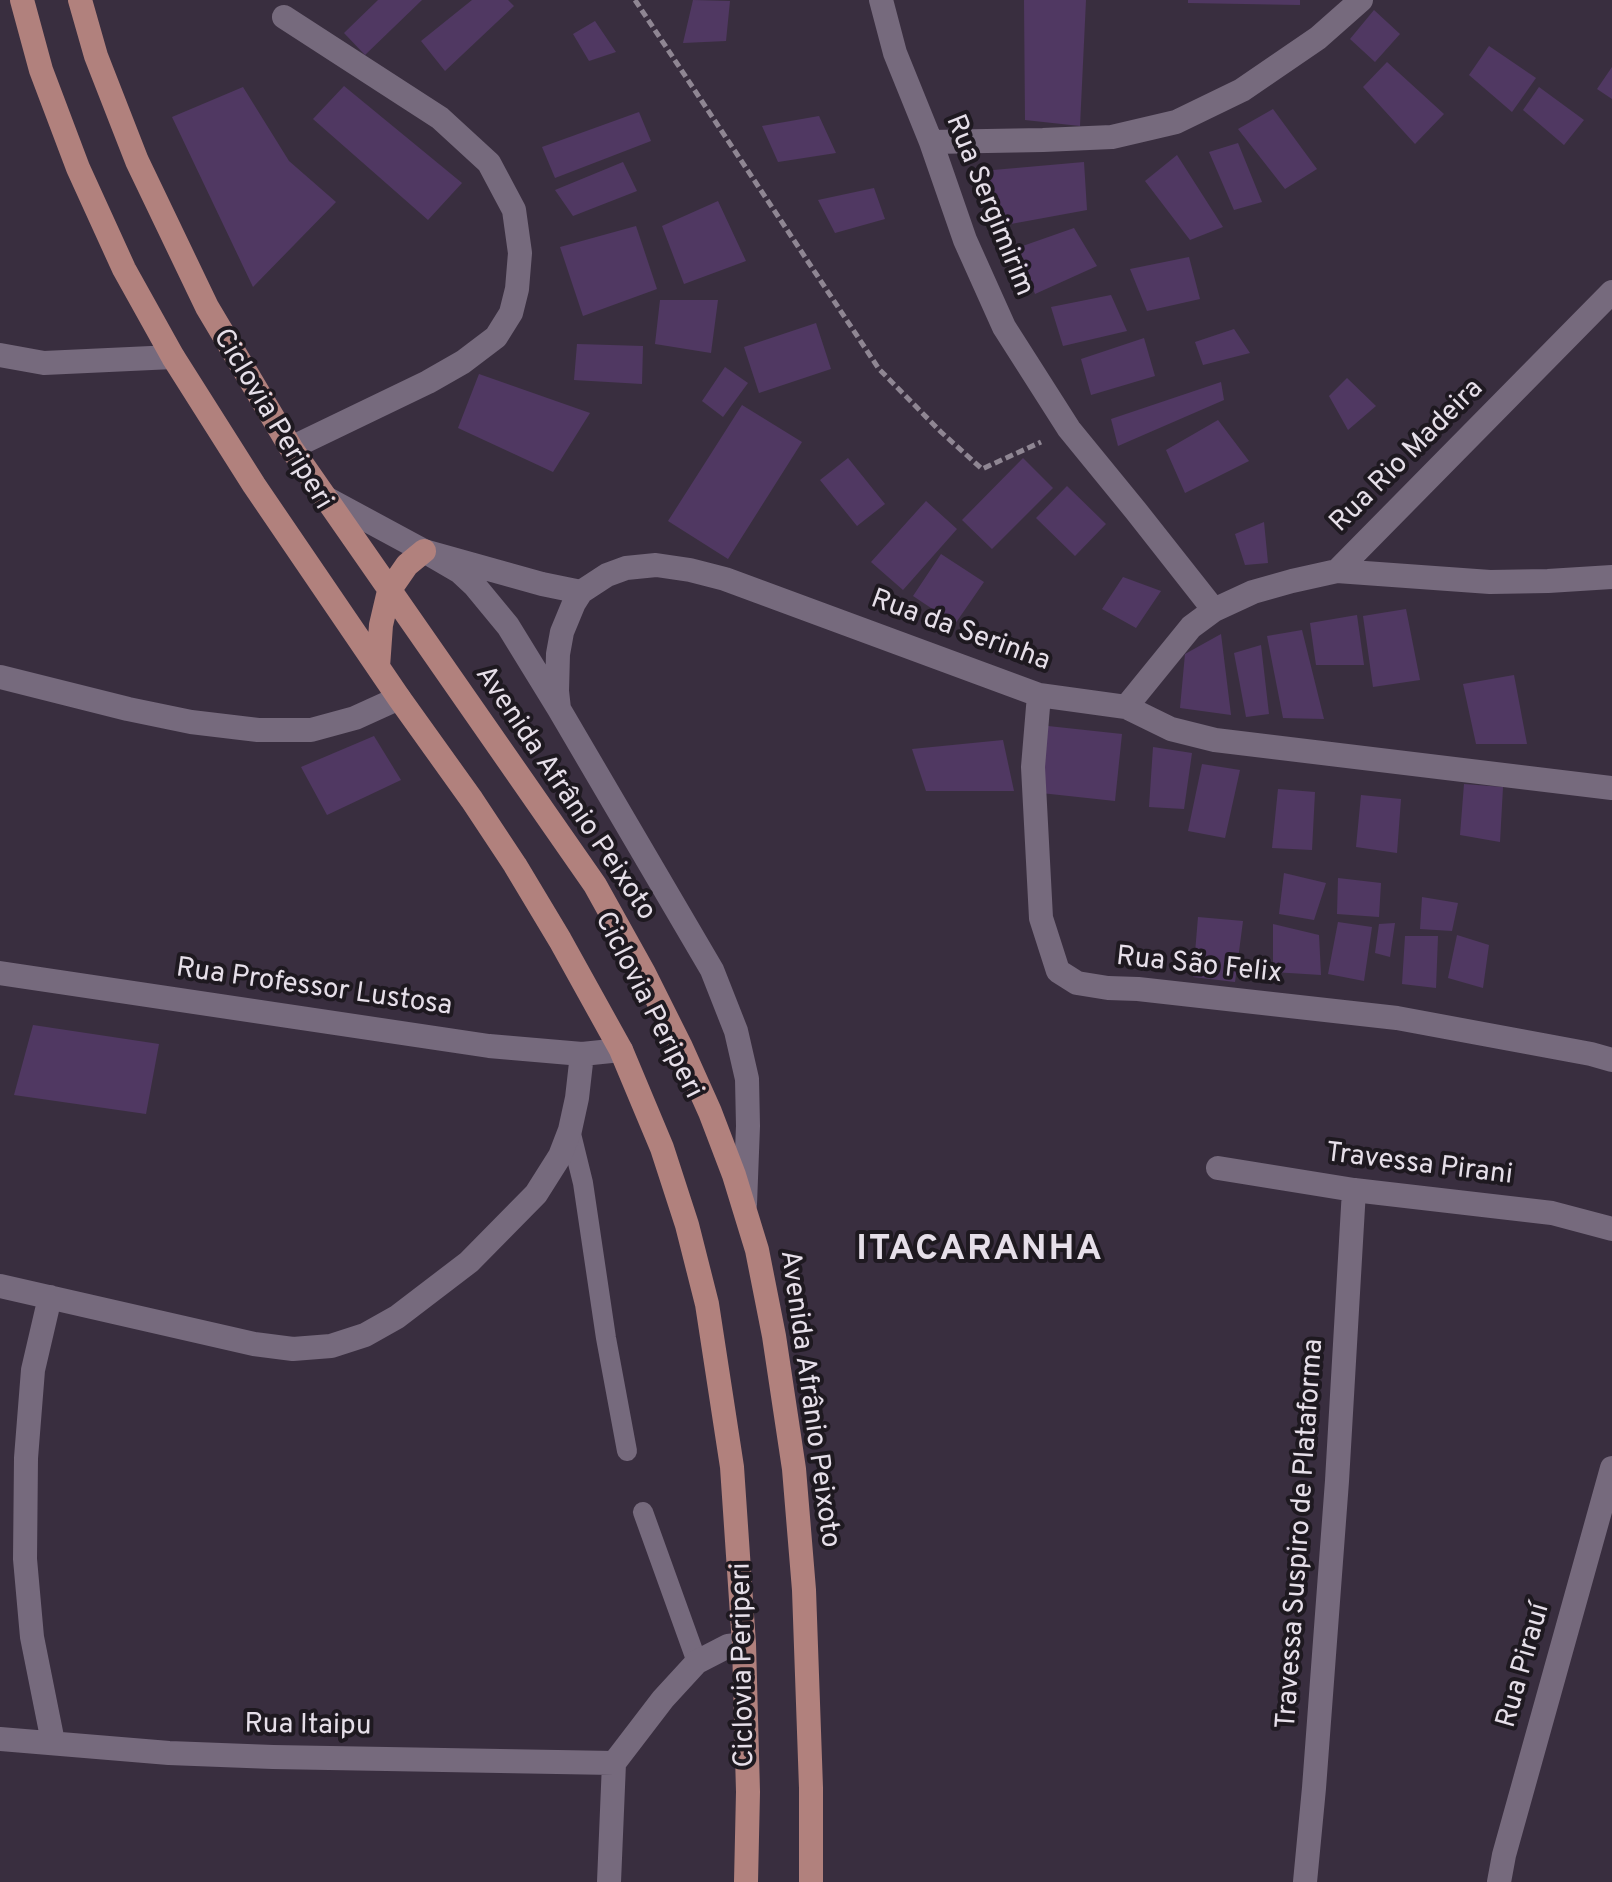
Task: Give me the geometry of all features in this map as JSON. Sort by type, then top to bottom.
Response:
[{"type":"main road","points":[[22,0],[41,70],[78,168],[124,269],[173,357],[254,485],[515,865],[621,1050],[662,1148],[687,1225],[707,1304],[732,1467],[744,1644],[748,1792],[746,1882]]},
{"type":"main road","name":"Avenida Afrânio Peixoto","points":[[80,0],[96,56],[143,174],[207,307],[291,448],[602,897],[644,973],[710,1112],[745,1207],[757,1250],[774,1336],[794,1469],[804,1590],[811,1882]]},
{"type":"main road","points":[[378,667],[381,625],[389,591],[407,565],[424,551]]},
{"type":"street","name":"Rua Sergimirim","points":[[881,0],[895,53],[931,142],[965,240],[1004,327],[1069,429],[1214,610]]},
{"type":"street","points":[[931,142],[1112,137],[1176,122],[1242,90],[1318,38],[1361,0]]},
{"type":"street","points":[[284,17],[440,118],[489,163],[514,210],[520,253],[511,313],[496,337],[463,362],[428,382],[291,448]]},
{"type":"street","name":"Rua Rio Madeira","points":[[1126,707],[1191,627],[1214,610],[1253,592],[1337,571],[1612,292]]},
{"type":"street","points":[[0,355],[44,363],[173,357]]},
{"type":"street","points":[[324,497],[460,572],[508,626],[559,709],[712,970],[736,1031],[747,1079],[745,1207]]},
{"type":"street","points":[[424,551],[581,592],[567,617],[558,654],[559,709]]},
{"type":"street","name":"Rua da Serinha","points":[[581,592],[607,575],[626,568],[656,565],[690,570],[725,579],[1039,695],[1126,707],[1171,729],[1215,740],[1612,788]]},
{"type":"street","points":[[1337,571],[1490,582],[1612,577]]},
{"type":"street","points":[[0,677],[191,722],[258,730],[311,730],[355,718],[399,698]]},
{"type":"street","name":"Rua São Felix","points":[[1039,695],[1033,767],[1041,918],[1058,971],[1077,983],[1108,988],[1397,1018],[1612,1060]]},
{"type":"street","name":"Rua Professor Lustosa","points":[[0,973],[489,1046],[582,1054],[621,1050]]},
{"type":"street","points":[[0,1286],[254,1344],[293,1349],[331,1346],[365,1335],[397,1317],[469,1262],[536,1194],[560,1156],[570,1130],[582,1054]]},
{"type":"street","name":"Travessa Pirani","points":[[1218,1168],[1354,1190],[1552,1213],[1612,1229]]},
{"type":"street","name":"Travessa Suspiro de Plataforma","points":[[1305,1882],[1337,1481],[1354,1190]]},
{"type":"street","points":[[50,1297],[33,1370],[26,1458],[25,1559],[32,1637],[53,1742]]},
{"type":"street","name":"Rua Pirauí","points":[[1499,1882],[1612,1468]]},
{"type":"street","points":[[609,1882],[614,1763],[663,1699],[697,1662],[728,1646],[744,1644]]},
{"type":"street","name":"Rua Itaipu","points":[[0,1739],[169,1753],[614,1763]]},
{"type":"lane","points":[[570,1130],[583,1183],[606,1338],[627,1451]]},
{"type":"lane","points":[[643,1512],[697,1662]]},
{"type":"path","points":[[635,0],[879,369],[941,432],[982,469],[1069,429]]},
{"type":"building","points":[[378,0],[422,0],[365,55],[344,33]]},
{"type":"building","points":[[472,0],[508,0],[514,6],[445,71],[421,41]]},
{"type":"building","points":[[693,0],[730,1],[726,41],[683,43]]},
{"type":"building","points":[[1024,0],[1086,0],[1080,126],[1025,120]]},
{"type":"building","points":[[1188,0],[1300,0],[1300,5],[1188,3]]},
{"type":"building","points":[[1374,10],[1400,34],[1375,62],[1350,39]]},
{"type":"building","points":[[595,21],[616,52],[589,61],[573,34]]},
{"type":"building","points":[[1489,46],[1536,78],[1512,112],[1469,75]]},
{"type":"building","points":[[1387,62],[1444,114],[1415,144],[1363,87]]},
{"type":"building","points":[[1612,67],[1612,99],[1597,89]]},
{"type":"building","points":[[344,86],[462,183],[428,220],[313,119]]},
{"type":"building","points":[[243,87],[289,161],[336,202],[253,287],[172,117]]},
{"type":"building","points":[[1539,87],[1584,120],[1564,145],[1523,110]]},
{"type":"building","points":[[1273,109],[1317,169],[1285,189],[1238,129]]},
{"type":"building","points":[[639,112],[651,141],[555,178],[542,147]]},
{"type":"building","points":[[819,116],[836,153],[778,162],[762,126]]},
{"type":"building","points":[[1238,143],[1262,202],[1234,210],[1209,152]]},
{"type":"building","points":[[1177,155],[1223,227],[1190,240],[1145,181]]},
{"type":"building","points":[[623,162],[637,191],[573,216],[555,190]]},
{"type":"building","points":[[1084,162],[1087,210],[989,228],[982,171]]},
{"type":"building","points":[[874,188],[885,219],[835,233],[818,200]]},
{"type":"building","points":[[718,201],[746,261],[684,284],[662,226]]},
{"type":"building","points":[[636,226],[657,289],[583,316],[560,247]]},
{"type":"building","points":[[1074,228],[1097,266],[1035,294],[1017,248]]},
{"type":"building","points":[[1189,257],[1200,299],[1147,311],[1130,269]]},
{"type":"building","points":[[1111,295],[1127,331],[1063,346],[1051,307]]},
{"type":"building","points":[[660,300],[718,300],[711,353],[655,344]]},
{"type":"building","points":[[816,323],[831,369],[759,393],[744,347]]},
{"type":"building","points":[[1234,329],[1250,353],[1203,365],[1195,342]]},
{"type":"building","points":[[1144,338],[1155,376],[1091,395],[1081,359]]},
{"type":"building","points":[[577,344],[643,346],[642,384],[574,380]]},
{"type":"building","points":[[725,367],[748,383],[723,417],[702,401]]},
{"type":"building","points":[[479,374],[590,413],[553,472],[458,428]]},
{"type":"building","points":[[1347,378],[1376,406],[1348,430],[1329,396]]},
{"type":"building","points":[[1221,382],[1224,400],[1118,446],[1111,419]]},
{"type":"building","points":[[742,405],[802,442],[728,559],[668,521]]},
{"type":"building","points":[[1218,420],[1249,461],[1185,493],[1166,450]]},
{"type":"building","points":[[848,458],[885,504],[857,526],[820,480]]},
{"type":"building","points":[[1023,458],[1053,488],[992,549],[962,520]]},
{"type":"building","points":[[1067,486],[1106,524],[1075,556],[1036,518]]},
{"type":"building","points":[[926,501],[957,529],[903,590],[871,562]]},
{"type":"building","points":[[1264,522],[1268,563],[1245,565],[1235,534]]},
{"type":"building","points":[[941,554],[984,582],[955,624],[913,596]]},
{"type":"building","points":[[1123,577],[1161,591],[1136,628],[1102,609]]},
{"type":"building","points":[[1406,609],[1420,680],[1373,687],[1363,616]]},
{"type":"building","points":[[1357,615],[1364,665],[1316,665],[1310,623]]},
{"type":"building","points":[[1302,630],[1324,719],[1283,718],[1267,636]]},
{"type":"building","points":[[1221,634],[1231,715],[1180,708],[1185,654]]},
{"type":"building","points":[[1261,645],[1269,714],[1246,717],[1234,653]]},
{"type":"building","points":[[1514,675],[1527,744],[1476,744],[1463,684]]},
{"type":"building","points":[[1048,726],[1122,734],[1115,801],[1041,793]]},
{"type":"building","points":[[374,736],[401,780],[327,815],[301,767]]},
{"type":"building","points":[[1003,740],[1014,791],[926,791],[912,749]]},
{"type":"building","points":[[1153,747],[1192,753],[1184,809],[1149,807]]},
{"type":"building","points":[[1202,764],[1240,770],[1225,838],[1188,831]]},
{"type":"building","points":[[1464,784],[1503,787],[1500,842],[1460,835]]},
{"type":"building","points":[[1278,789],[1315,792],[1312,850],[1272,848]]},
{"type":"building","points":[[1361,795],[1401,799],[1397,853],[1356,847]]},
{"type":"building","points":[[1284,873],[1326,883],[1314,920],[1279,914]]},
{"type":"building","points":[[1338,878],[1381,883],[1379,917],[1337,914]]},
{"type":"building","points":[[1422,897],[1458,903],[1452,931],[1420,929]]},
{"type":"building","points":[[1198,917],[1243,921],[1235,982],[1193,977]]},
{"type":"building","points":[[1338,922],[1372,927],[1364,981],[1328,974]]},
{"type":"building","points":[[1395,923],[1390,957],[1375,953],[1379,924]]},
{"type":"building","points":[[1273,924],[1319,935],[1321,975],[1273,972]]},
{"type":"building","points":[[1457,935],[1489,945],[1483,988],[1448,978]]},
{"type":"building","points":[[1405,936],[1438,936],[1436,988],[1402,984]]},
{"type":"building","points":[[33,1025],[159,1044],[146,1114],[14,1095]]},
{"type":"district","name":"ITACARANHA","points":[[980,1252]]}]
